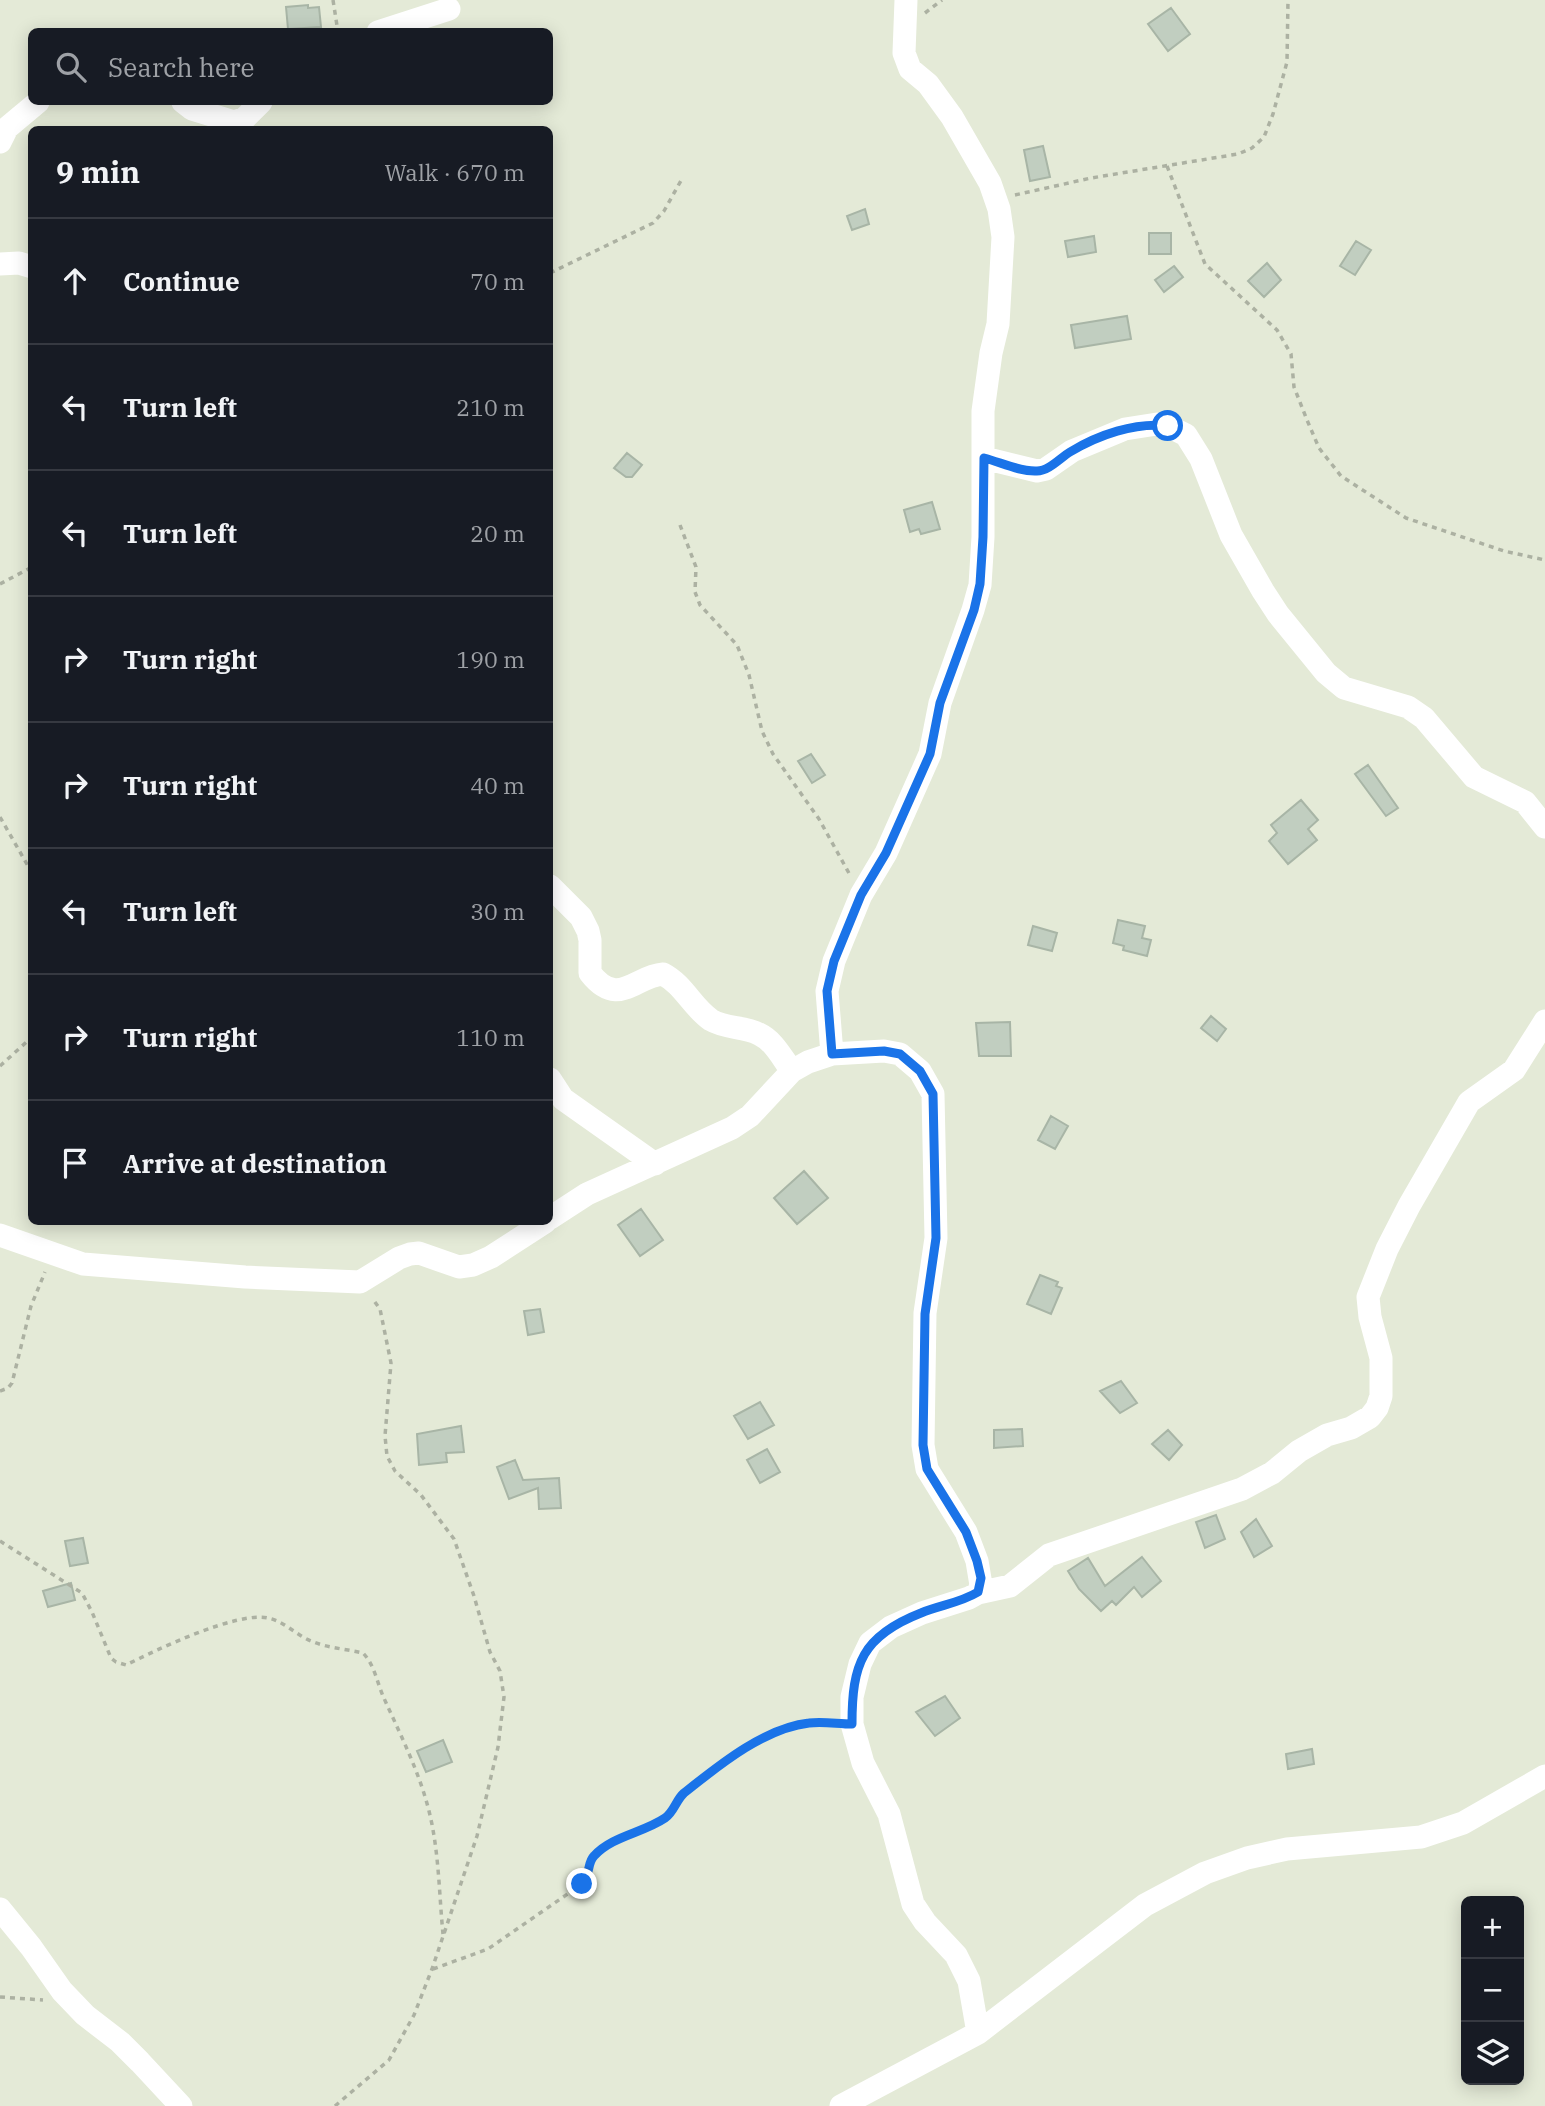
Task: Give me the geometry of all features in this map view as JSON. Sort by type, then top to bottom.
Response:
[{"type":"street","points":[[832,1054],[827,991],[834,961],[861,895],[886,853],[930,754],[940,703],[974,610],[982,561],[983,411],[990,353],[998,324],[1003,237],[996,200],[989,183],[953,117],[928,85],[910,69],[904,53],[905,0]]},
{"type":"street","points":[[390,28],[449,9]]},
{"type":"street","points":[[0,142],[7,128],[34,105]]},
{"type":"street","points":[[187,105],[234,122],[245,118],[258,105]]},
{"type":"street","points":[[0,264],[19,262],[28,265]]},
{"type":"street","points":[[984,458],[1037,471],[1046,469],[1072,451],[1125,429],[1157,424],[1186,435],[1201,459],[1231,535],[1263,592],[1326,673],[1344,688],[1408,707],[1424,718],[1474,777],[1525,803],[1545,827]]},
{"type":"street","points":[[553,889],[581,917],[590,940],[590,973],[602,986],[622,989],[634,987],[652,976],[663,974],[679,986],[699,1010],[712,1020],[758,1033],[771,1042],[792,1071]]},
{"type":"street","points":[[978,2033],[970,1981],[956,1955],[925,1922],[913,1904],[889,1814],[863,1763],[852,1724],[852,1697],[860,1664],[870,1643],[891,1627],[922,1612],[969,1598],[978,1592],[1010,1586],[1049,1555],[1242,1489],[1272,1473],[1299,1451],[1327,1435],[1351,1429],[1370,1417],[1381,1396],[1381,1358],[1370,1317],[1368,1297],[1387,1249],[1469,1102],[1514,1070],[1545,1021]]},
{"type":"street","points":[[553,1217],[587,1194],[732,1128],[750,1116],[792,1071],[808,1062],[832,1054],[884,1051],[900,1054],[920,1071],[933,1094],[936,1238],[925,1314],[923,1445],[927,1469],[966,1532],[977,1561],[981,1578],[978,1592]]},
{"type":"street","points":[[553,1083],[564,1098],[655,1164]]},
{"type":"street","points":[[0,1236],[83,1264],[245,1277],[360,1282],[410,1254],[419,1253],[458,1267],[473,1265],[491,1257],[540,1225]]},
{"type":"street","points":[[841,2106],[978,2033],[1145,1905],[1205,1873],[1247,1858],[1287,1849],[1421,1837],[1463,1823],[1545,1776]]},
{"type":"street","points":[[0,1909],[73,2003],[140,2062],[181,2106]]},
{"type":"path","points":[[333,0],[337,28]]},
{"type":"path","points":[[996,200],[1091,178],[1238,154],[1252,148],[1264,137],[1287,62],[1288,0]]},
{"type":"path","points":[[1167,166],[1205,264],[1277,330],[1291,354],[1294,387],[1311,430],[1319,448],[1341,475],[1406,518],[1504,551],[1545,560]]},
{"type":"path","points":[[553,272],[653,223],[664,211],[683,177]]},
{"type":"path","points":[[680,525],[696,567],[695,592],[700,605],[737,645],[749,675],[762,731],[773,754],[819,819],[861,895]]},
{"type":"path","points":[[0,584],[28,569]]},
{"type":"path","points":[[0,817],[28,866]]},
{"type":"path","points":[[0,1066],[28,1041]]},
{"type":"path","points":[[0,1391],[12,1383],[32,1306],[51,1254]]},
{"type":"path","points":[[335,2106],[389,2060],[414,2015],[477,1836],[498,1747],[504,1697],[500,1671],[490,1652],[454,1539],[421,1494],[395,1471],[387,1456],[385,1436],[391,1363],[380,1310],[360,1282]]},
{"type":"path","points":[[0,1541],[82,1593],[111,1658],[116,1662],[126,1665],[184,1637],[257,1617],[278,1621],[314,1643],[363,1653],[369,1658],[418,1773],[429,1812],[436,1850],[443,1937]]},
{"type":"path","points":[[432,1969],[488,1949],[582,1884],[589,1875],[590,1859],[596,1853],[615,1841],[665,1818],[678,1799],[736,1753],[782,1730],[809,1723],[852,1724]]},
{"type":"path","points":[[0,1997],[73,2003]]},
{"type":"building","points":[[286,7],[319,7],[321,27],[288,28]]},
{"type":"building","points":[[1171,8],[1190,34],[1168,51],[1148,24]]},
{"type":"building","points":[[1043,146],[1050,177],[1030,181],[1024,150]]},
{"type":"building","points":[[865,209],[869,224],[852,230],[847,216]]},
{"type":"building","points":[[1149,233],[1171,233],[1171,254],[1149,254]]},
{"type":"building","points":[[1094,236],[1096,252],[1068,257],[1065,241]]},
{"type":"building","points":[[1356,241],[1371,250],[1355,275],[1340,266]]},
{"type":"building","points":[[1267,263],[1281,280],[1264,297],[1248,281]]},
{"type":"building","points":[[1174,266],[1183,277],[1164,292],[1155,280]]},
{"type":"building","points":[[1127,316],[1131,339],[1075,348],[1071,325]]},
{"type":"building","points":[[627,453],[642,465],[632,477],[626,477],[614,468]]},
{"type":"building","points":[[932,502],[940,529],[921,534],[919,529],[910,532],[904,510]]},
{"type":"building","points":[[811,754],[825,775],[812,783],[798,761]]},
{"type":"building","points":[[1368,765],[1398,808],[1386,816],[1355,774]]},
{"type":"building","points":[[1301,800],[1318,820],[1308,829],[1317,840],[1288,864],[1269,841],[1277,833],[1271,825]]},
{"type":"building","points":[[1118,920],[1145,926],[1142,938],[1151,940],[1147,956],[1123,950],[1124,946],[1113,943]]},
{"type":"building","points":[[1033,926],[1057,933],[1052,951],[1028,945]]},
{"type":"building","points":[[1211,1016],[1226,1029],[1217,1041],[1201,1028]]},
{"type":"building","points":[[1010,1022],[1011,1056],[979,1056],[976,1023]]},
{"type":"building","points":[[1051,1116],[1068,1126],[1055,1149],[1038,1140]]},
{"type":"building","points":[[804,1171],[828,1198],[797,1224],[774,1198]]},
{"type":"building","points":[[641,1209],[663,1240],[640,1256],[618,1225]]},
{"type":"building","points":[[1040,1275],[1058,1282],[1056,1286],[1062,1288],[1051,1314],[1027,1304]]},
{"type":"building","points":[[540,1309],[544,1332],[528,1335],[524,1311]]},
{"type":"building","points":[[1121,1381],[1137,1403],[1120,1413],[1100,1391]]},
{"type":"building","points":[[760,1402],[774,1425],[748,1439],[734,1416]]},
{"type":"building","points":[[461,1426],[464,1452],[446,1453],[447,1462],[419,1465],[417,1434]]},
{"type":"building","points":[[1022,1429],[1023,1446],[994,1448],[994,1430]]},
{"type":"building","points":[[1168,1430],[1182,1445],[1169,1460],[1152,1444]]},
{"type":"building","points":[[767,1449],[780,1472],[760,1483],[747,1460]]},
{"type":"building","points":[[515,1460],[523,1480],[559,1478],[561,1508],[539,1509],[538,1488],[509,1499],[497,1467]]},
{"type":"building","points":[[1216,1515],[1225,1539],[1205,1548],[1196,1522]]},
{"type":"building","points":[[1256,1519],[1272,1546],[1254,1557],[1241,1532]]},
{"type":"building","points":[[83,1538],[88,1563],[70,1566],[65,1541]]},
{"type":"building","points":[[1142,1557],[1161,1581],[1142,1597],[1134,1587],[1116,1605],[1112,1601],[1101,1611],[1079,1589],[1068,1571],[1088,1558],[1105,1586]]},
{"type":"building","points":[[71,1583],[75,1600],[48,1607],[43,1591]]},
{"type":"building","points":[[945,1696],[960,1718],[935,1736],[916,1712]]},
{"type":"building","points":[[443,1740],[452,1762],[426,1772],[417,1751]]},
{"type":"building","points":[[1312,1749],[1314,1764],[1288,1769],[1286,1754]]},
{"type":"route","points":[[582,1884],[589,1875],[590,1859],[596,1853],[615,1841],[665,1818],[678,1799],[736,1753],[782,1730],[809,1723],[852,1724],[852,1697],[860,1664],[870,1643],[891,1627],[922,1612],[969,1598],[978,1592],[981,1585],[977,1561],[966,1532],[927,1469],[923,1445],[925,1314],[936,1238],[933,1094],[920,1071],[900,1054],[860,1051],[832,1054],[827,991],[834,961],[861,895],[886,853],[930,754],[940,703],[974,610],[980,584],[984,458],[1037,471],[1046,469],[1072,451],[1125,429],[1157,424],[1168,426]]}]
